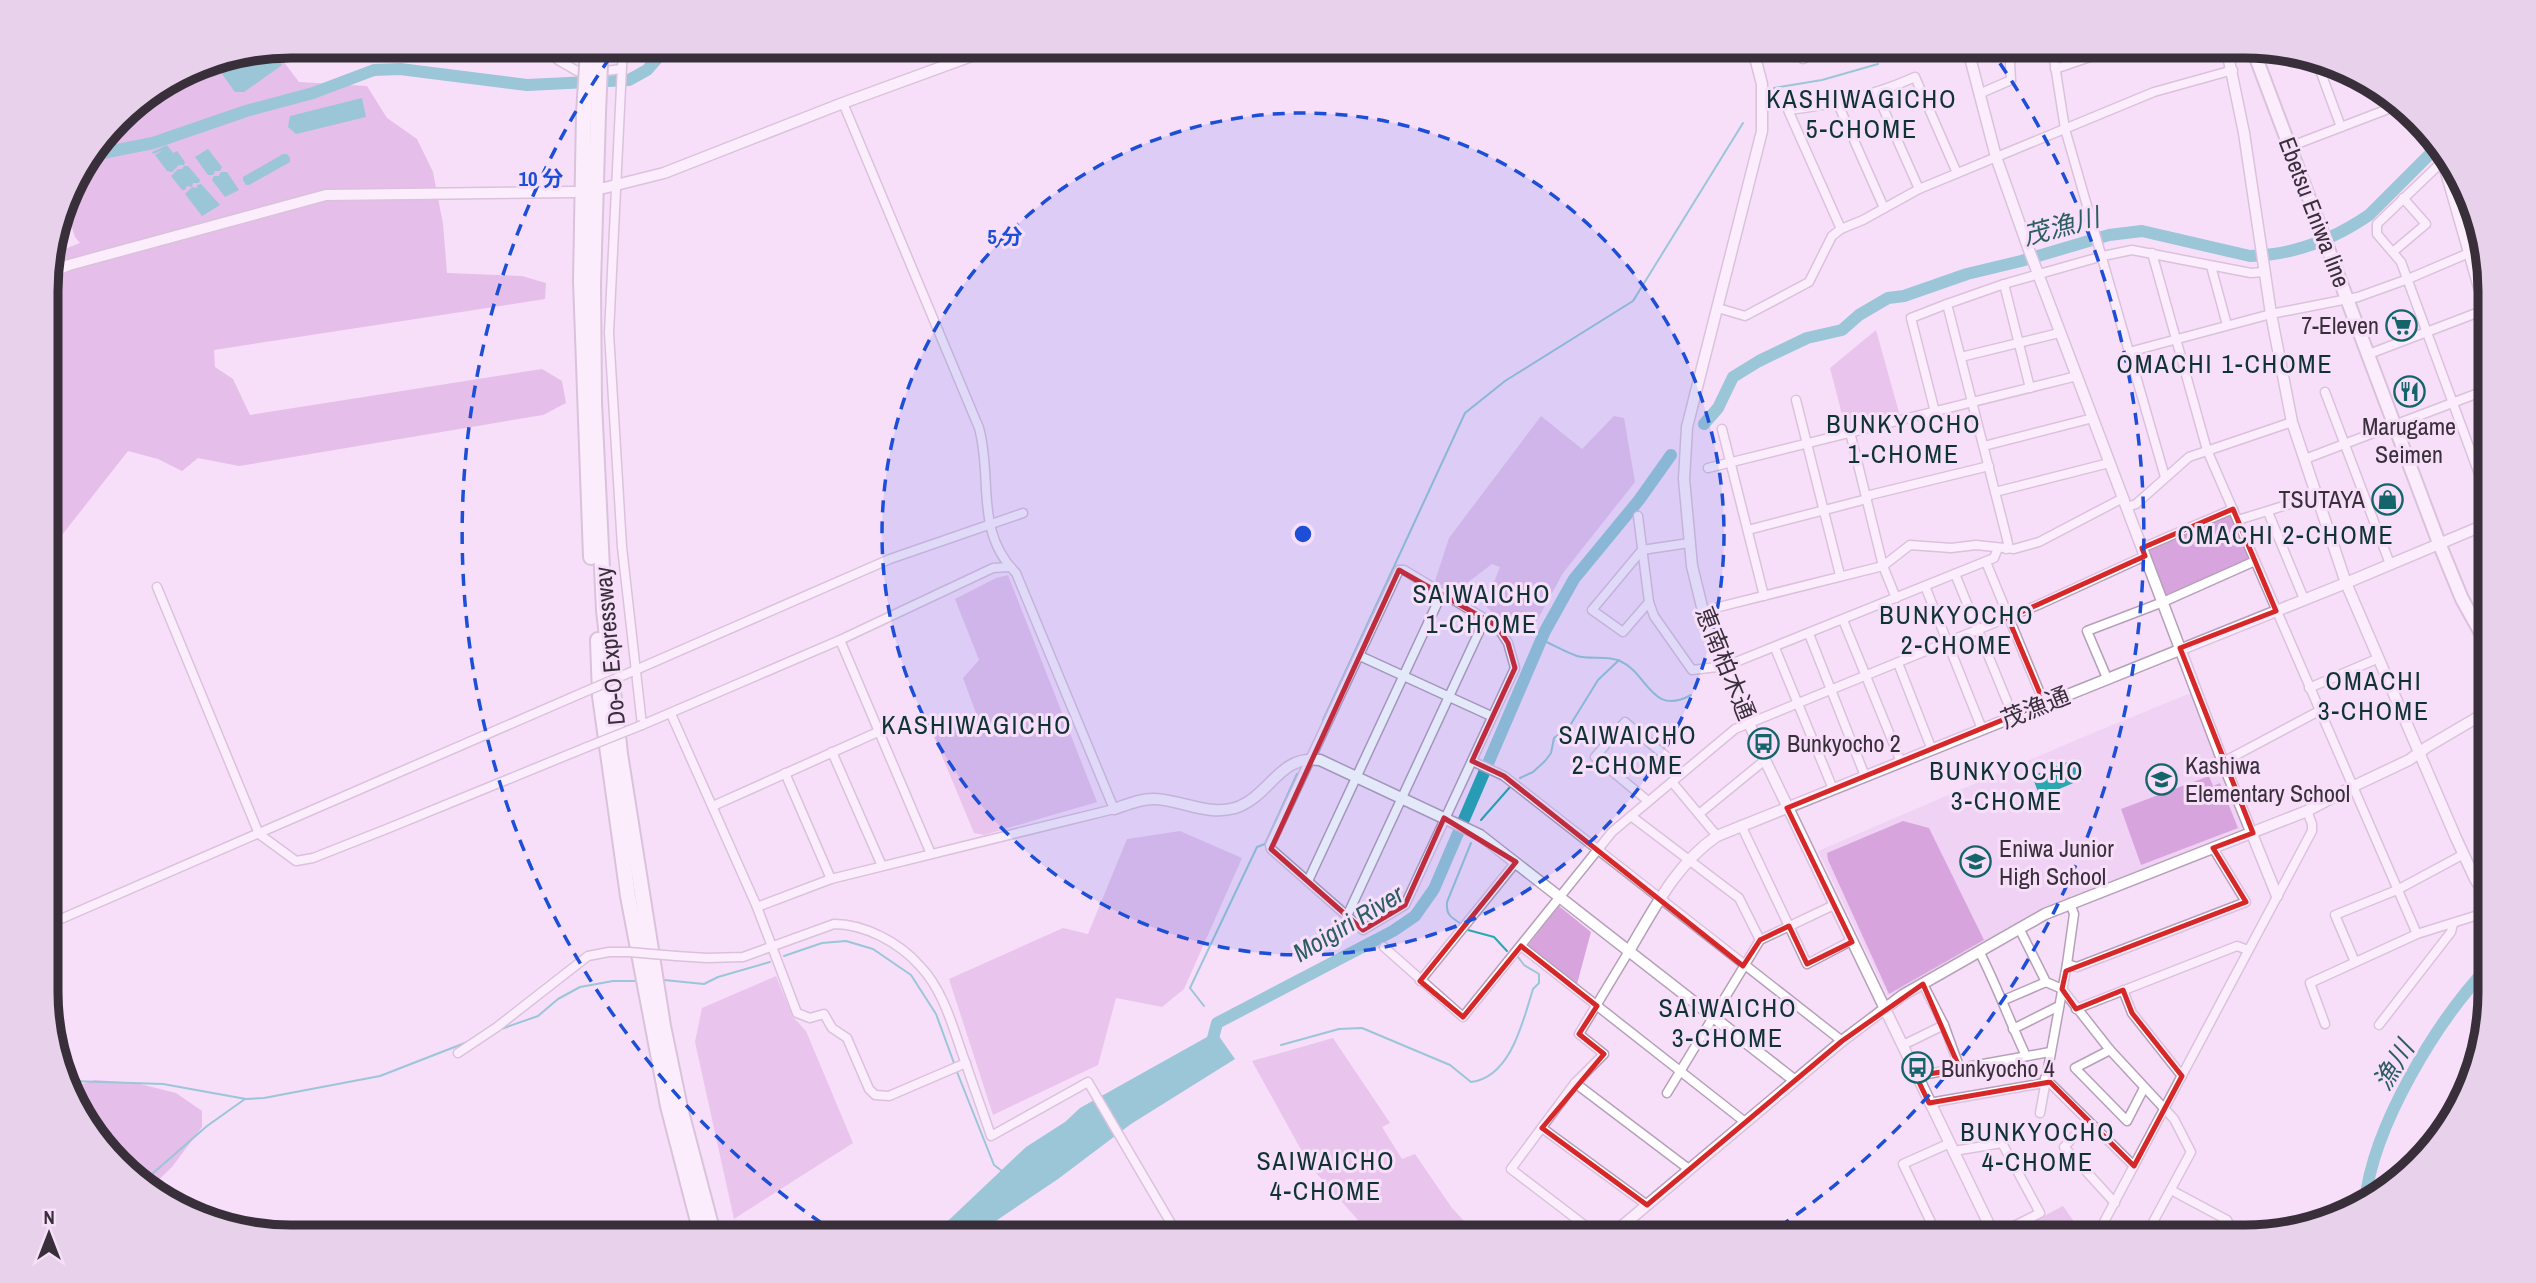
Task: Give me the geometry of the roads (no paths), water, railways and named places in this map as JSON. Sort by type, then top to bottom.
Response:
[{"type":"highway","name":"Do-O Expressway","points":[[591,58],[594,402],[605,622],[620,754],[656,985],[680,1108],[712,1225]]},
{"type":"highway","name":"Do-O Expressway","points":[[592,68],[596,58]]},
{"type":"highway","name":"Do-O Expressway","points":[[591,113],[581,281],[588,517],[600,696],[624,869],[648,1008],[668,1106],[699,1225]]},
{"type":"main road","name":"Ebetsu Eniwa line","points":[[2256,58],[2439,544],[2462,599],[2478,628]]},
{"type":"street","points":[[556,58],[592,68],[621,69]]},
{"type":"street","points":[[622,58],[609,333],[622,547],[633,671],[642,725]]},
{"type":"street","points":[[604,188],[675,169],[956,58]]},
{"type":"street","name":"恵南柏木通","points":[[1755,58],[1762,84],[1762,131],[1688,427],[1684,479],[1689,542],[1703,611],[1765,760],[1988,1225]]},
{"type":"street","points":[[1970,58],[1996,157],[2059,333],[2277,896]]},
{"type":"street","points":[[1979,94],[2011,80],[2010,58]]},
{"type":"street","points":[[2054,58],[2065,129],[2165,477]]},
{"type":"street","points":[[2055,69],[2087,58]]},
{"type":"street","points":[[2230,58],[2271,314],[2292,422],[2346,583],[2478,883]]},
{"type":"street","points":[[1718,308],[1745,316],[1809,282],[1832,236],[1840,229],[1919,189],[2154,92],[2233,70]]},
{"type":"street","points":[[2320,70],[2341,127]]},
{"type":"street","points":[[1840,229],[1788,110],[1838,104],[1914,77],[1957,173]]},
{"type":"street","points":[[1875,92],[1919,189]]},
{"type":"street","points":[[843,103],[979,428],[984,444],[984,481],[989,525],[1000,553],[1016,573],[1114,808]]},
{"type":"street","points":[[1838,104],[1884,208]]},
{"type":"street","points":[[2290,147],[2390,108]]},
{"type":"street","points":[[2440,164],[2377,224],[2376,229],[2377,234],[2401,262],[2478,472]]},
{"type":"street","points":[[2455,191],[2468,254],[2477,283]]},
{"type":"street","points":[[59,270],[326,195],[574,192]]},
{"type":"street","points":[[2394,251],[2426,224],[2403,198]]},
{"type":"street","points":[[1935,412],[1911,318],[2036,270],[2102,253],[2132,250],[2251,273],[2264,268]]},
{"type":"street","points":[[2129,352],[2271,314],[2348,299],[2407,279],[2474,251]]},
{"type":"street","points":[[2152,253],[2207,450],[2417,934]]},
{"type":"street","points":[[2211,266],[2227,325]]},
{"type":"street","points":[[2004,284],[2031,388]]},
{"type":"street","points":[[1638,516],[1649,602],[1654,616],[1692,670],[1726,667],[1994,558],[2008,544],[1947,304]]},
{"type":"street","points":[[2369,354],[2478,312]]},
{"type":"street","points":[[1961,357],[2059,333]]},
{"type":"street","points":[[1708,468],[2077,376]]},
{"type":"street","points":[[2325,392],[2390,564]]},
{"type":"street","points":[[2305,459],[2478,393]]},
{"type":"street","points":[[1796,400],[1840,576]]},
{"type":"street","points":[[1983,446],[2093,418]]},
{"type":"street","points":[[1703,611],[1883,566],[1910,545],[1951,548],[1965,545],[2002,549],[2039,542],[2125,503],[2136,504],[2189,457],[2292,422]]},
{"type":"street","points":[[1722,429],[1764,596]]},
{"type":"street","points":[[1850,432],[1883,566],[1896,598]]},
{"type":"street","points":[[1995,492],[2109,463]]},
{"type":"street","points":[[1748,530],[1989,466]]},
{"type":"street","points":[[2238,520],[2316,496]]},
{"type":"street","points":[[1384,947],[1463,1017],[1612,832],[1735,729],[2008,618],[2233,509]]},
{"type":"street","points":[[2268,512],[2304,599]]},
{"type":"street","points":[[58,920],[890,559],[1023,513]]},
{"type":"street","name":"茂漁通","points":[[1629,951],[1689,858],[1717,836],[2478,528]]},
{"type":"street","points":[[1649,602],[1623,632],[1592,610],[1642,551],[1689,542]]},
{"type":"street","points":[[2107,678],[2087,631],[2163,602],[2255,561]]},
{"type":"street","points":[[1986,562],[2044,703]]},
{"type":"street","points":[[157,587],[259,834],[296,861],[313,858],[671,714],[840,640],[993,568],[1009,567]]},
{"type":"street","points":[[1399,570],[1404,570],[1485,619],[1497,626],[1503,635],[1515,668],[1491,716],[1474,762],[1405,905],[1363,930],[1270,849],[1270,845],[1399,570]]},
{"type":"street","points":[[1955,574],[2013,716]]},
{"type":"street","points":[[1925,586],[1982,729]]},
{"type":"street","points":[[1308,881],[1441,593]]},
{"type":"street","points":[[1347,916],[1485,619]]},
{"type":"street","points":[[1843,620],[1901,762]]},
{"type":"street","points":[[1809,634],[1865,776]]},
{"type":"street","points":[[840,640],[931,854]]},
{"type":"street","points":[[1775,648],[1833,789]]},
{"type":"street","points":[[1360,656],[1491,716]]},
{"type":"street","points":[[2309,688],[2379,658]]},
{"type":"street","points":[[1898,663],[1931,750]]},
{"type":"street","points":[[2223,762],[2319,711]]},
{"type":"street","points":[[671,714],[757,907],[797,1013],[810,1018],[824,1014],[832,1028],[847,1038],[869,1089],[875,1095],[889,1096],[959,1066]]},
{"type":"street","points":[[1623,1225],[1842,1041],[1885,1008],[1923,984],[2019,928],[2070,903],[2307,811],[2409,760],[2478,717]]},
{"type":"street","points":[[1648,801],[1595,757],[1625,722],[1682,773]]},
{"type":"street","points":[[713,806],[880,731]]},
{"type":"street","points":[[832,752],[882,866]]},
{"type":"street","points":[[757,907],[831,879],[1114,808],[1158,799],[1199,809],[1221,810],[1235,807],[1250,801],[1293,762],[1320,760],[1480,835],[1794,1080]]},
{"type":"street","points":[[1699,814],[1765,760]]},
{"type":"street","points":[[1474,762],[1504,776],[1842,1041]]},
{"type":"street","points":[[785,774],[831,879]]},
{"type":"street","points":[[1672,782],[1717,836]]},
{"type":"street","points":[[2103,1225],[2312,831],[2307,811]]},
{"type":"street","points":[[1631,816],[1739,898],[1760,940]]},
{"type":"street","points":[[1741,825],[1807,964],[1851,942]]},
{"type":"street","points":[[2067,964],[2077,967],[2246,902],[2213,848]]},
{"type":"street","points":[[2355,962],[2335,915],[2397,890],[2464,855]]},
{"type":"street","points":[[1420,981],[1516,862]]},
{"type":"street","points":[[2040,1113],[2067,964],[2074,914],[2070,903]]},
{"type":"street","points":[[1667,1093],[1760,940],[1834,905]]},
{"type":"street","points":[[2325,1024],[2310,983],[2417,934],[2478,915]]},
{"type":"street","points":[[458,1053],[498,1027],[588,956],[629,952],[707,958],[743,957],[834,924],[848,924],[881,938],[920,965],[932,982],[950,1018],[959,1066],[992,1136],[1088,1082],[1172,1225]]},
{"type":"street","points":[[2379,1025],[2451,932],[2453,924]]},
{"type":"street","points":[[2019,928],[2046,982],[2062,989],[2110,1051],[2174,1119],[2191,1152],[2152,1225]]},
{"type":"street","points":[[1521,946],[1745,1122]]},
{"type":"street","points":[[2076,1009],[2237,946],[2248,950]]},
{"type":"street","points":[[1584,1225],[1511,1169],[1575,1083],[1604,1054],[1579,1034],[1629,951]]},
{"type":"street","points":[[1979,951],[2004,1000],[2013,1029],[2026,1056]]},
{"type":"street","points":[[2004,1000],[2046,982]]},
{"type":"street","points":[[1923,984],[1944,1026],[1960,1069]]},
{"type":"street","points":[[2123,990],[2132,1013],[2182,1076]]},
{"type":"street","points":[[2013,1029],[2059,1006]]},
{"type":"street","points":[[1903,1045],[1944,1026]]},
{"type":"street","points":[[2110,1051],[2076,1068],[2127,1121],[2144,1088]]},
{"type":"street","points":[[1916,1076],[2050,1052]]},
{"type":"street","points":[[1929,1103],[2045,1080]]},
{"type":"street","points":[[2045,1080],[2134,1166]]},
{"type":"street","points":[[1575,1083],[1690,1170]]},
{"type":"street","points":[[2088,1122],[2064,1147],[2115,1203]]},
{"type":"street","points":[[1542,1128],[1647,1205]]},
{"type":"street","points":[[1932,1225],[1903,1164],[1952,1147],[2002,1143],[2040,1213],[2017,1225]]},
{"type":"street","points":[[2171,1190],[2227,1220],[2230,1225]]},
{"type":"waterway","points":[[103,153],[153,143],[246,111],[313,93],[374,70],[400,69],[527,85],[629,80],[647,70],[658,58]]},
{"type":"waterway","points":[[1774,88],[1822,80],[1878,64]]},
{"type":"waterway","points":[[1323,720],[1465,413],[1505,381],[1633,301],[1743,123]]},
{"type":"waterway","name":"茂漁川","points":[[1704,424],[1718,408],[1733,377],[1807,338],[1842,330],[1859,315],[1888,298],[1904,296],[1967,274],[2109,235],[2142,231],[2250,256],[2297,249],[2342,231],[2369,215],[2432,152]]},
{"type":"waterway","name":"Moigiri River","points":[[1211,1046],[1217,1023],[1393,931],[1415,916],[1434,889],[1545,631],[1574,579],[1639,500],[1671,455]]},
{"type":"waterway","points":[[1542,640],[1577,656],[1620,661],[1637,674],[1658,697],[1667,701],[1691,695]]},
{"type":"waterway","points":[[1520,778],[1533,772],[1545,761],[1551,753],[1554,738],[1569,727],[1598,680],[1619,660]]},
{"type":"waterway","points":[[1204,1006],[1190,988],[1257,847],[1265,844],[1297,774]]},
{"type":"waterway","points":[[1481,820],[1510,787]]},
{"type":"waterway","points":[[1460,923],[1449,915],[1447,902],[1471,843]]},
{"type":"waterway","points":[[1468,930],[1494,937],[1507,951]]},
{"type":"waterway","points":[[784,956],[822,943],[846,941],[873,949],[911,975],[936,1014],[954,1063]]},
{"type":"waterway","points":[[1281,1045],[1339,1029],[1362,1028],[1450,1065],[1471,1082],[1485,1078],[1506,1059],[1520,1031],[1533,989],[1539,983],[1539,974],[1524,965],[1518,957]]},
{"type":"waterway","points":[[664,980],[704,984],[718,977],[770,962]]},
{"type":"waterway","name":"漁川","points":[[2367,1190],[2380,1141],[2394,1108],[2429,1044],[2478,979]]},
{"type":"waterway","points":[[501,1029],[538,1016],[558,999],[580,987],[613,981],[635,981]]},
{"type":"waterway","points":[[76,1081],[163,1084],[246,1099],[264,1098],[380,1076],[470,1041]]},
{"type":"waterway","points":[[957,1072],[994,1165],[1002,1171]]},
{"type":"waterway","points":[[149,1176],[207,1126],[245,1099]]},
{"type":"place","name":"7-Eleven","points":[[2402,325]]},
{"type":"place","name":"Marugame Seimen","points":[[2409,392]]},
{"type":"place","name":"TSUTAYA","points":[[2388,499]]},
{"type":"place","name":"Bunkyocho 2","points":[[1764,743]]},
{"type":"place","name":"Kashiwa Elementary School","points":[[2162,779]]},
{"type":"place","name":"Eniwa Junior High School","points":[[1976,862]]},
{"type":"place","name":"Bunkyocho 4","points":[[1918,1068]]},
{"type":"district","name":"KASHIWAGICHO 5-CHOME","points":[[1862,113]]},
{"type":"district","name":"OMACHI 1-CHOME","points":[[2225,363]]},
{"type":"district","name":"BUNKYOCHO 1-CHOME","points":[[1904,438]]},
{"type":"district","name":"OMACHI 2-CHOME","points":[[2286,534]]},
{"type":"district","name":"SAIWAICHO 1-CHOME","points":[[1482,608]]},
{"type":"district","name":"BUNKYOCHO 2-CHOME","points":[[1957,629]]},
{"type":"district","name":"OMACHI 3-CHOME","points":[[2374,695]]},
{"type":"district","name":"KASHIWAGICHO","points":[[977,724]]},
{"type":"district","name":"SAIWAICHO 2-CHOME","points":[[1628,749]]},
{"type":"district","name":"BUNKYOCHO 3-CHOME","points":[[2007,785]]},
{"type":"district","name":"SAIWAICHO 3-CHOME","points":[[1728,1022]]},
{"type":"district","name":"BUNKYOCHO 4-CHOME","points":[[2038,1146]]},
{"type":"district","name":"SAIWAICHO 4-CHOME","points":[[1326,1175]]}]
